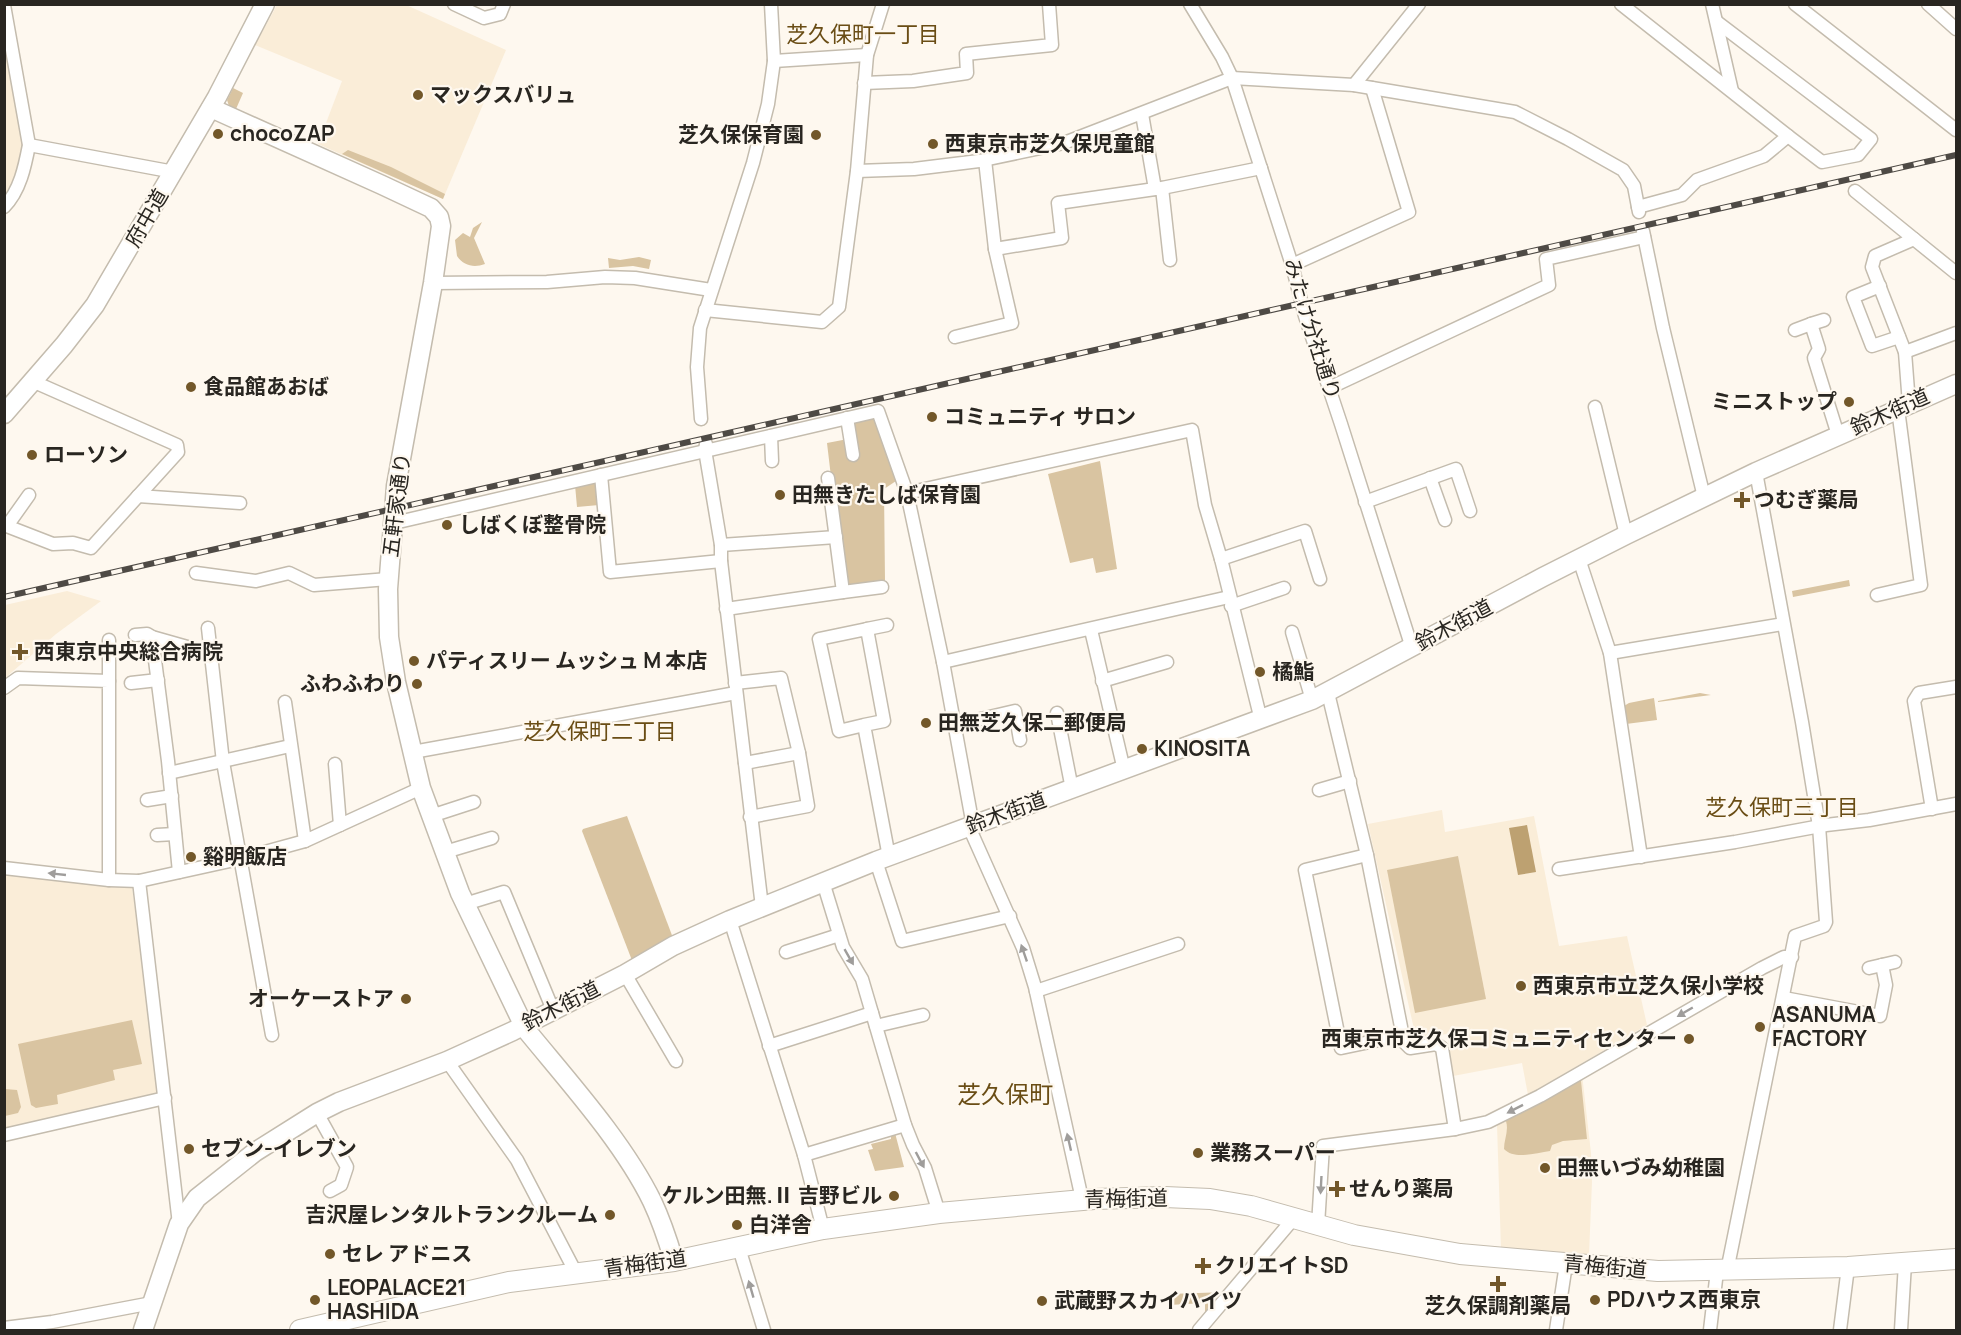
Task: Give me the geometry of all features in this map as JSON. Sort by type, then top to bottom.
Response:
[{"type":"main road","name":"府中道","points":[[4,414],[64,345],[95,305],[211,108],[265,4]]},
{"type":"main road","name":"五軒家通り","points":[[211,108],[431,208],[439,217],[441,226],[433,283],[396,486],[388,579],[388,637],[396,682],[421,788],[431,816],[465,904],[523,1026],[592,1111],[631,1164],[652,1200],[674,1261]]},
{"type":"main road","name":"鈴木街道","points":[[143,1330],[179,1224],[197,1198],[255,1152],[317,1113],[339,1102],[447,1061],[523,1026],[625,974],[673,946],[730,920],[883,859],[1320,697],[1626,535],[1756,472],[1956,384]]},
{"type":"main road","name":"青梅街道","points":[[300,1330],[509,1282],[674,1261],[823,1229],[939,1213],[1082,1199],[1165,1197],[1210,1199],[1251,1206],[1354,1235],[1460,1254],[1658,1271],[1848,1267],[1956,1260]]},
{"type":"street","points":[[454,4],[484,18],[500,14],[504,4]]},
{"type":"street","points":[[702,419],[697,367],[700,328],[753,163],[768,104],[774,61],[771,4]]},
{"type":"street","points":[[705,310],[822,322],[839,307],[857,171],[867,55],[883,4]]},
{"type":"street","points":[[864,83],[913,81],[967,73],[966,54],[1052,45],[1049,4]]},
{"type":"street","name":"みたけ分社通り","points":[[1190,4],[1232,78],[1292,265],[1305,316],[1412,648]]},
{"type":"street","points":[[1354,85],[1419,4]]},
{"type":"street","points":[[1621,4],[1822,162],[1858,155],[1871,139],[1717,22]]},
{"type":"street","points":[[1712,4],[1732,91]]},
{"type":"street","points":[[1795,4],[1956,130]]},
{"type":"street","points":[[1928,4],[1956,29]]},
{"type":"street","points":[[4,5],[29,144],[26,161],[16,188],[4,207]]},
{"type":"street","points":[[774,61],[867,55]]},
{"type":"street","points":[[857,171],[914,169],[986,160],[1064,143],[1232,78],[1354,85],[1515,112],[1623,171],[1634,186],[1639,209],[1682,195],[1697,180],[1764,156],[1788,136]]},
{"type":"street","points":[[1292,265],[1409,212],[1372,88]]},
{"type":"street","points":[[1142,114],[1170,260]]},
{"type":"street","points":[[29,144],[174,172]]},
{"type":"street","points":[[955,337],[1012,322],[995,249],[986,160]]},
{"type":"street","points":[[995,249],[1062,238],[1058,203],[1158,189],[1261,168]]},
{"type":"street","points":[[1855,190],[1956,273]]},
{"type":"street","points":[[1329,388],[1550,285],[1546,259],[1644,234],[1704,497]]},
{"type":"street","points":[[1877,595],[1921,585],[1903,406],[1905,352],[1872,267],[1875,256],[1914,239]]},
{"type":"street","points":[[433,283],[547,282],[605,277],[711,290]]},
{"type":"street","points":[[1880,286],[1853,297],[1872,346],[1899,337]]},
{"type":"street","points":[[1795,330],[1824,320]]},
{"type":"street","points":[[1811,324],[1819,350],[1814,358],[1838,435]]},
{"type":"street","points":[[1905,352],[1956,333]]},
{"type":"street","points":[[29,495],[6,525],[53,544],[72,543],[91,548],[178,452],[177,445],[32,381]]},
{"type":"street","points":[[1595,407],[1626,535]]},
{"type":"street","points":[[393,523],[601,475],[705,447],[771,436],[878,411],[907,493],[943,662],[971,826],[1023,948],[1036,991],[1082,1199]]},
{"type":"street","points":[[847,418],[853,455]]},
{"type":"street","points":[[907,493],[1192,430],[1205,505],[1221,559],[1261,720]]},
{"type":"street","points":[[771,436],[772,461]]},
{"type":"street","points":[[705,447],[721,545],[726,609],[762,907]]},
{"type":"street","points":[[1365,502],[1456,469],[1470,511]]},
{"type":"street","points":[[1710,1330],[1784,998],[1795,936],[1824,926],[1826,922],[1819,826],[1756,472]]},
{"type":"street","points":[[601,475],[610,572],[721,561]]},
{"type":"street","points":[[828,478],[843,592]]},
{"type":"street","points":[[1430,478],[1445,520]]},
{"type":"street","points":[[138,496],[240,503]]},
{"type":"street","points":[[1221,559],[1305,531],[1320,579]]},
{"type":"street","points":[[721,545],[836,537]]},
{"type":"street","points":[[1579,559],[1610,653],[1641,857]]},
{"type":"street","points":[[196,573],[256,581],[289,573],[314,585],[388,579]]},
{"type":"street","points":[[726,609],[882,587]]},
{"type":"street","points":[[943,662],[1284,588]]},
{"type":"street","points":[[867,628],[884,721],[839,731],[819,639],[867,628],[886,624]]},
{"type":"street","points":[[1610,653],[1783,624]]},
{"type":"street","points":[[208,628],[224,762],[239,859],[272,1035]]},
{"type":"street","points":[[1091,630],[1124,770]]},
{"type":"street","points":[[1292,632],[1320,697],[1350,781],[1404,1042],[1410,1048],[1436,1044],[1442,1048],[1455,1129]]},
{"type":"street","points":[[135,635],[147,634],[212,654]]},
{"type":"street","points":[[152,637],[179,872]]},
{"type":"street","points":[[109,880],[110,640]]},
{"type":"street","points":[[1102,681],[1167,663]]},
{"type":"street","points":[[4,688],[18,678],[109,681]]},
{"type":"street","points":[[413,752],[781,678],[799,753],[808,806],[750,817]]},
{"type":"street","points":[[132,683],[158,680]]},
{"type":"street","points":[[1932,809],[1914,702],[1919,693],[1956,687]]},
{"type":"street","points":[[285,702],[305,842]]},
{"type":"street","points":[[954,725],[1014,711],[1020,740]]},
{"type":"street","points":[[1057,712],[1072,789]]},
{"type":"street","points":[[864,725],[883,859],[902,941],[1010,916]]},
{"type":"street","points":[[169,773],[290,746]]},
{"type":"street","points":[[745,763],[799,753]]},
{"type":"street","points":[[335,764],[340,825]]},
{"type":"street","points":[[1319,790],[1350,781]]},
{"type":"street","points":[[4,868],[109,880],[139,880],[239,859],[305,842],[421,788]]},
{"type":"street","points":[[147,800],[172,796]]},
{"type":"street","points":[[431,816],[474,802]]},
{"type":"street","points":[[1559,869],[1956,804]]},
{"type":"street","points":[[157,835],[175,834]]},
{"type":"street","points":[[445,852],[492,838]]},
{"type":"street","points":[[1367,855],[1305,870],[1341,1048],[1403,1035]]},
{"type":"street","points":[[139,880],[179,1224]]},
{"type":"street","points":[[823,882],[843,947],[862,979],[905,1125],[925,1168],[939,1213]]},
{"type":"street","points":[[465,904],[504,892],[553,1010]]},
{"type":"street","points":[[730,920],[804,1155],[823,1229]]},
{"type":"street","points":[[786,952],[839,935]]},
{"type":"street","points":[[1036,991],[1178,944]]},
{"type":"street","points":[[1318,1225],[1323,1146],[1455,1129],[1488,1122],[1540,1096],[1762,968],[1784,957],[1792,957]]},
{"type":"street","points":[[1784,998],[1880,1016],[1888,963],[1869,968]]},
{"type":"street","points":[[625,974],[676,1061]]},
{"type":"street","points":[[769,1046],[872,1013]]},
{"type":"street","points":[[876,1026],[923,1015]]},
{"type":"street","points":[[447,1061],[517,1160],[576,1273]]},
{"type":"street","points":[[4,1135],[165,1098]]},
{"type":"street","points":[[317,1113],[347,1167],[341,1185],[330,1191]]},
{"type":"street","points":[[804,1155],[905,1125]]},
{"type":"street","points":[[1199,1330],[1294,1218]]},
{"type":"street","points":[[739,1248],[764,1330]]},
{"type":"street","points":[[1901,1330],[1905,1263]]},
{"type":"street","points":[[1556,1330],[1566,1264]]},
{"type":"street","points":[[1840,1330],[1848,1267]]},
{"type":"street","points":[[4,1328],[52,1322],[152,1303]]},
{"type":"shaded area","name":"マックスバリュ","points":[[404,4],[506,50],[443,199],[318,144],[342,81],[255,45],[277,5]]},
{"type":"shaded area","points":[[4,26],[23,129],[23,153],[10,192],[4,199]]},
{"type":"shaded area","points":[[233,88],[243,93],[236,109],[229,106],[227,100]]},
{"type":"shaded area","points":[[348,150],[391,167],[445,194],[443,199],[342,154]]},
{"type":"shaded area","points":[[482,222],[474,238],[485,264],[469,265],[457,256],[455,240],[463,233],[470,237],[473,228]]},
{"type":"shaded area","points":[[639,257],[651,260],[649,269],[633,266],[609,268],[608,258],[620,260]]},
{"type":"shaded area","points":[[876,416],[896,481],[884,489],[885,581],[844,587],[827,443],[853,438],[849,420]]},
{"type":"shaded area","points":[[1100,461],[1117,569],[1096,573],[1093,558],[1070,563],[1048,474]]},
{"type":"shaded area","points":[[595,481],[599,505],[577,507],[575,485]]},
{"type":"shaded area","points":[[1849,580],[1850,586],[1793,597],[1792,591]]},
{"type":"shaded area","name":"西東京中央総合病院","points":[[67,591],[101,601],[56,634],[5,678],[5,605]]},
{"type":"shaded area","points":[[1700,693],[1711,695],[1658,702],[1658,701]]},
{"type":"shaded area","points":[[1654,698],[1657,720],[1626,724],[1624,706]]},
{"type":"shaded area","name":"西東京市立芝久保小学校","points":[[1442,810],[1445,832],[1534,816],[1559,946],[1627,936],[1647,1025],[1528,1095],[1522,1063],[1453,1076],[1447,1034],[1416,1038],[1368,824]]},
{"type":"shaded area","points":[[627,816],[673,938],[633,963],[582,831]]},
{"type":"shaded area","points":[[1527,825],[1536,872],[1518,875],[1509,828]]},
{"type":"shaded area","points":[[1458,856],[1486,999],[1415,1013],[1387,870]]},
{"type":"shaded area","points":[[4,872],[127,883],[132,887],[160,1089],[155,1096],[5,1128]]},
{"type":"shaded area","points":[[132,1020],[142,1064],[113,1070],[115,1080],[57,1095],[58,1104],[36,1108],[31,1105],[18,1044]]},
{"type":"shaded area","name":"田無いづみ幼稚園","points":[[1582,1074],[1591,1153],[1589,1255],[1501,1249],[1497,1125]]},
{"type":"shaded area","points":[[1578,1079],[1581,1081],[1587,1139],[1563,1141],[1552,1145],[1550,1151],[1532,1154],[1513,1154],[1504,1149],[1506,1121]]},
{"type":"shaded area","points":[[5,1089],[17,1090],[21,1107],[18,1113],[5,1116]]},
{"type":"shaded area","points":[[895,1133],[904,1167],[875,1171],[868,1150],[873,1149],[871,1144],[891,1139],[891,1134]]},
{"type":"shaded area","points":[[1227,1292],[1205,1318],[1205,1303],[1169,1305],[1169,1294]]},
{"type":"railway","points":[[4,597],[1956,155]]},
{"type":"place","name":"マックスバリュ","points":[[418,95]]},
{"type":"place","name":"chocoZAP","points":[[218,134]]},
{"type":"place","name":"芝久保保育園","points":[[816,135]]},
{"type":"place","name":"西東京市芝久保児童館","points":[[933,144]]},
{"type":"place","name":"食品館あおば","points":[[191,387]]},
{"type":"place","name":"ミニストップ","points":[[1849,402]]},
{"type":"place","name":"コミュニティ サロン","points":[[932,417]]},
{"type":"place","name":"ローソン","points":[[32,455]]},
{"type":"place","name":"田無きたしば保育園","points":[[780,495]]},
{"type":"place","name":"つむぎ薬局","points":[[1742,500]]},
{"type":"place","name":"しばくぼ整骨院","points":[[447,525]]},
{"type":"place","name":"西東京中央総合病院","points":[[20,652]]},
{"type":"place","name":"パティスリー ムッシュ M 本店","points":[[414,661]]},
{"type":"place","name":"橘鮨","points":[[1260,672]]},
{"type":"place","name":"ふわふわり","points":[[417,684]]},
{"type":"place","name":"田無芝久保二郵便局","points":[[926,723]]},
{"type":"place","name":"KINOSITA","points":[[1142,749]]},
{"type":"place","name":"谿明飯店","points":[[191,857]]},
{"type":"place","name":"西東京市立芝久保小学校","points":[[1521,986]]},
{"type":"place","name":"オーケーストア","points":[[406,999]]},
{"type":"place","name":"ASANUMA FACTORY","points":[[1760,1027]]},
{"type":"place","name":"西東京市芝久保コミュニティセンター","points":[[1689,1039]]},
{"type":"place","name":"セブン-イレブン","points":[[189,1149]]},
{"type":"place","name":"業務スーパー","points":[[1198,1153]]},
{"type":"place","name":"田無いづみ幼稚園","points":[[1545,1168]]},
{"type":"place","name":"せんり薬局","points":[[1337,1189]]},
{"type":"place","name":"ケルン田無.Ⅱ 吉野ビル","points":[[894,1196]]},
{"type":"place","name":"吉沢屋レンタルトランクルーム","points":[[610,1215]]},
{"type":"place","name":"白洋舎","points":[[737,1225]]},
{"type":"place","name":"セレ アドニス","points":[[330,1254]]},
{"type":"place","name":"クリエイトSD","points":[[1203,1266]]},
{"type":"place","name":"芝久保調剤薬局","points":[[1498,1284]]},
{"type":"place","name":"LEOPALACE21 HASHIDA","points":[[315,1300]]},
{"type":"place","name":"PDハウス西東京","points":[[1595,1300]]},
{"type":"place","name":"武蔵野スカイハイツ","points":[[1042,1301]]},
{"type":"district","name":"芝久保町一丁目","points":[[863,34]]},
{"type":"district","name":"芝久保町二丁目","points":[[600,731]]},
{"type":"district","name":"芝久保町三丁目","points":[[1782,807]]},
{"type":"district","name":"芝久保町","points":[[1005,1095]]}]
